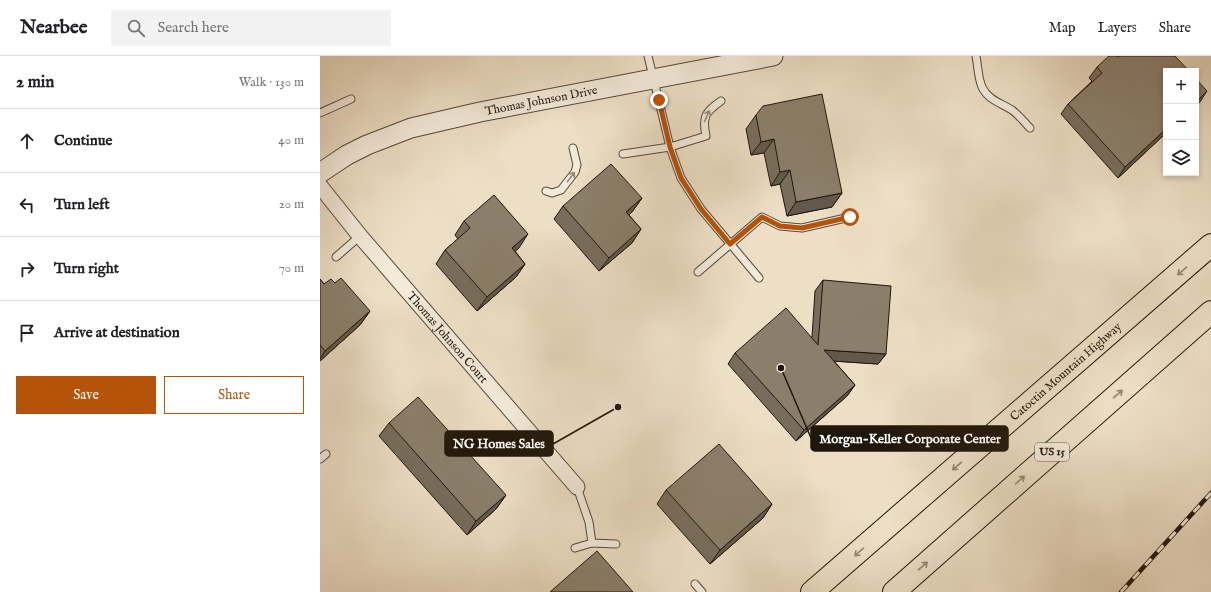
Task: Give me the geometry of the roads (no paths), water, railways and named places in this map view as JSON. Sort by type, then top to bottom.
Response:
[{"type":"highway","name":"Catoctin Mountain Highway","points":[[812,592],[1211,245]]},
{"type":"highway","name":"US 15","points":[[894,592],[1211,312]]},
{"type":"street","name":"Thomas Johnson Drive","points":[[320,173],[346,155],[411,128],[480,112],[772,56]]},
{"type":"street","name":"Thomas Johnson Court","points":[[320,186],[360,236],[577,487]]},
{"type":"lane","points":[[648,56],[670,147],[681,178],[701,209],[759,278]]},
{"type":"lane","points":[[976,56],[983,89],[992,100],[1012,110],[1020,116],[1030,128]]},
{"type":"lane","points":[[320,113],[351,99]]},
{"type":"lane","points":[[623,154],[670,147],[706,136],[704,124],[706,115],[711,108],[721,101]]},
{"type":"lane","points":[[546,191],[552,193],[561,190],[575,172],[577,165],[573,148]]},
{"type":"lane","points":[[698,272],[762,217],[780,226],[802,228],[850,217]]},
{"type":"lane","points":[[336,257],[360,236]]},
{"type":"lane","points":[[320,459],[326,454]]},
{"type":"lane","points":[[577,487],[589,522],[592,543]]},
{"type":"lane","points":[[576,548],[592,543],[616,544]]},
{"type":"lane","points":[[695,584],[702,592]]},
{"type":"railway","points":[[1121,592],[1211,493]]},
{"type":"place","name":"Morgan-Keller Corporate Center","points":[[781,368]]},
{"type":"place","name":"NG Homes Sales","points":[[618,407]]}]
